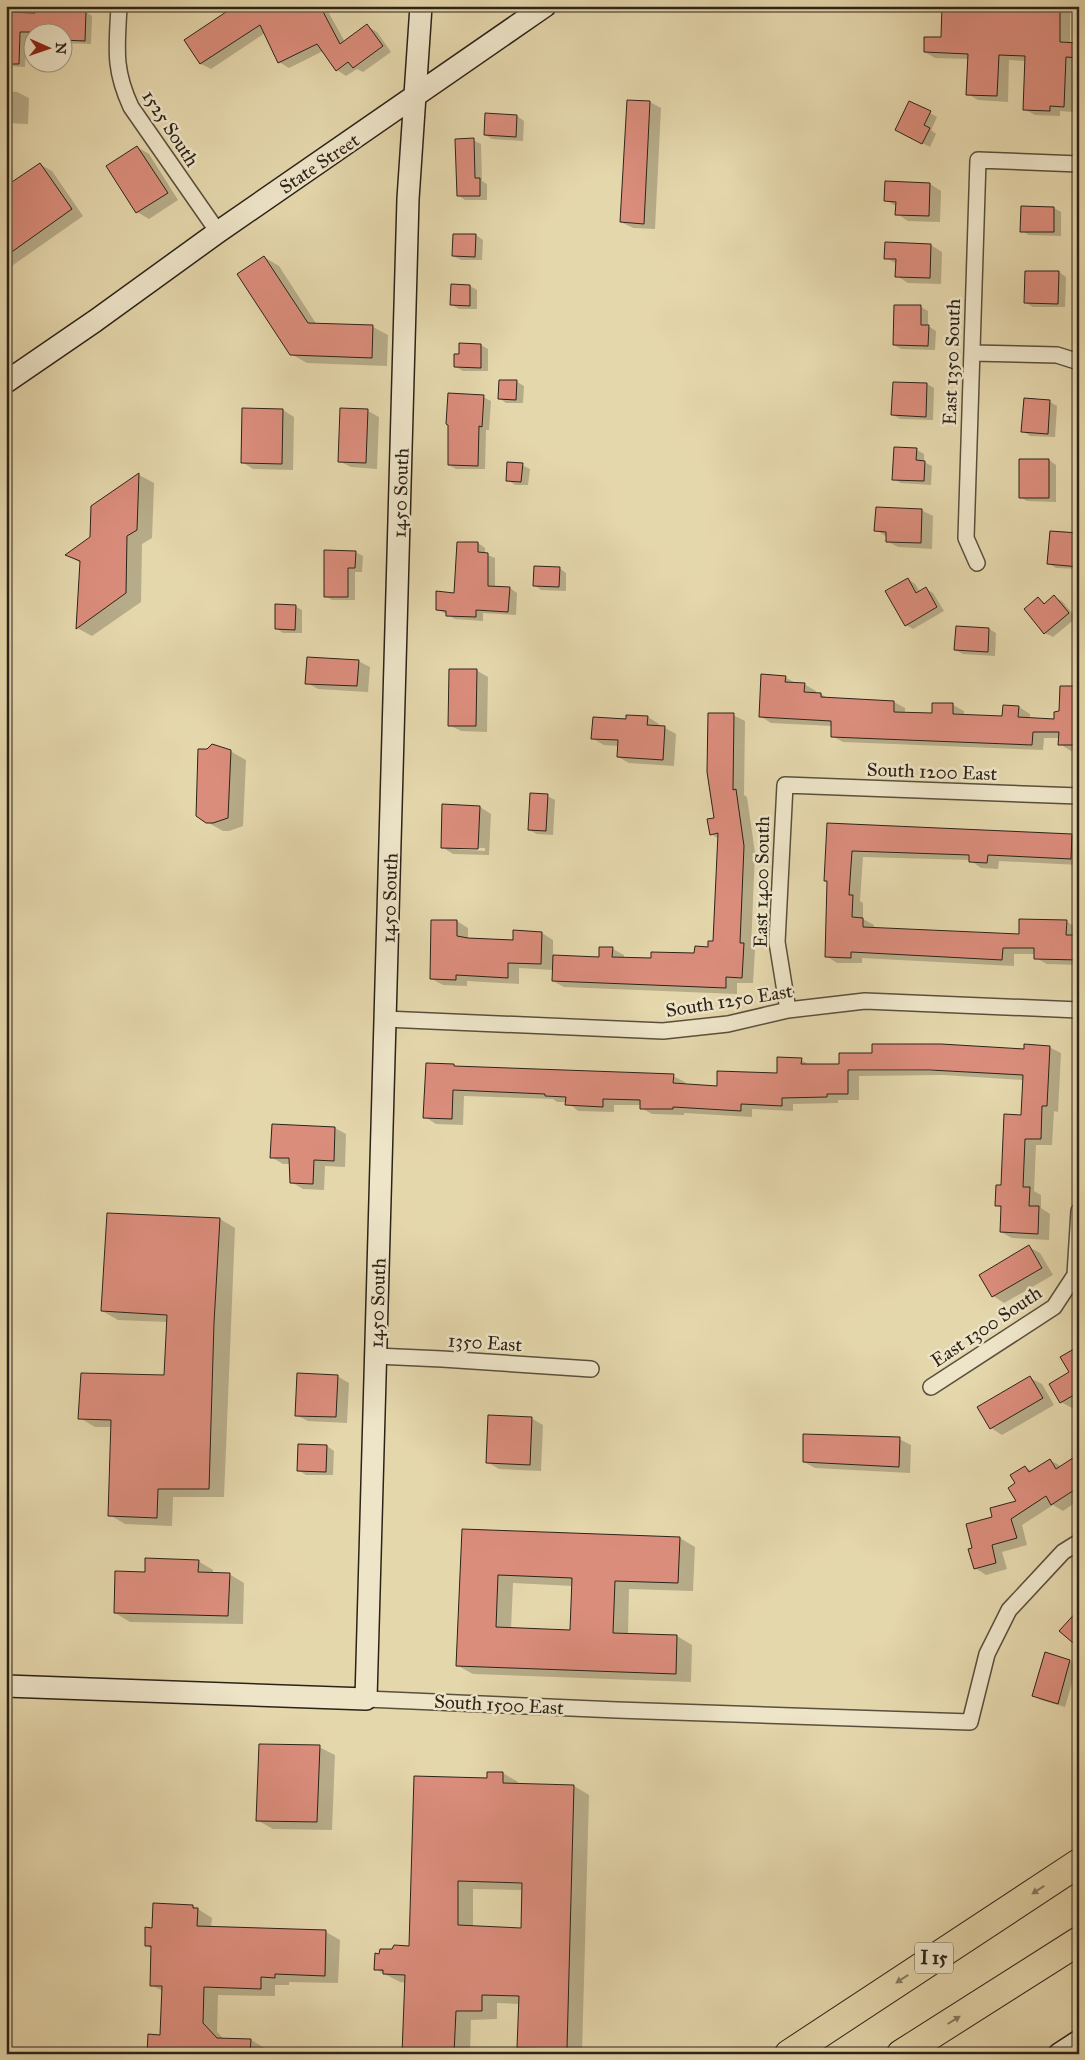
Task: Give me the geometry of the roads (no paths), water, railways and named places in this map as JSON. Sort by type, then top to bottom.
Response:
[{"type":"highway","name":"I 15","points":[[789,2054],[1079,1863]]},
{"type":"highway","points":[[907,2051],[1079,1941]]},
{"type":"street","name":"1525 South","points":[[119,6],[116,60],[122,86],[132,107],[218,232]]},
{"type":"street","name":"1450 South","points":[[366,1699],[408,199],[421,6]]},
{"type":"street","name":"State Street","points":[[6,382],[95,321],[218,232],[545,6]]},
{"type":"street","name":"East 1350 South","points":[[977,563],[966,538],[978,160],[1079,164]]},
{"type":"street","points":[[972,353],[1056,355],[1079,362]]},
{"type":"street","name":"South 1200 East","points":[[784,786],[1079,796]]},
{"type":"street","name":"East 1400 South","points":[[784,786],[777,942],[788,1010]]},
{"type":"street","name":"South 1250 East","points":[[385,1018],[663,1031],[728,1024],[788,1010],[865,1001],[1079,1010]]},
{"type":"street","name":"East 1300 South","points":[[931,1387],[1054,1307],[1075,1275],[1079,1211]]},
{"type":"street","name":"1350 East","points":[[376,1356],[591,1369]]},
{"type":"street","name":"South 1500 East","points":[[16,1686],[627,1711],[970,1722],[987,1654],[1009,1610],[1063,1552],[1079,1542]]},
{"type":"street","points":[[1059,2054],[1079,2041]]}]
